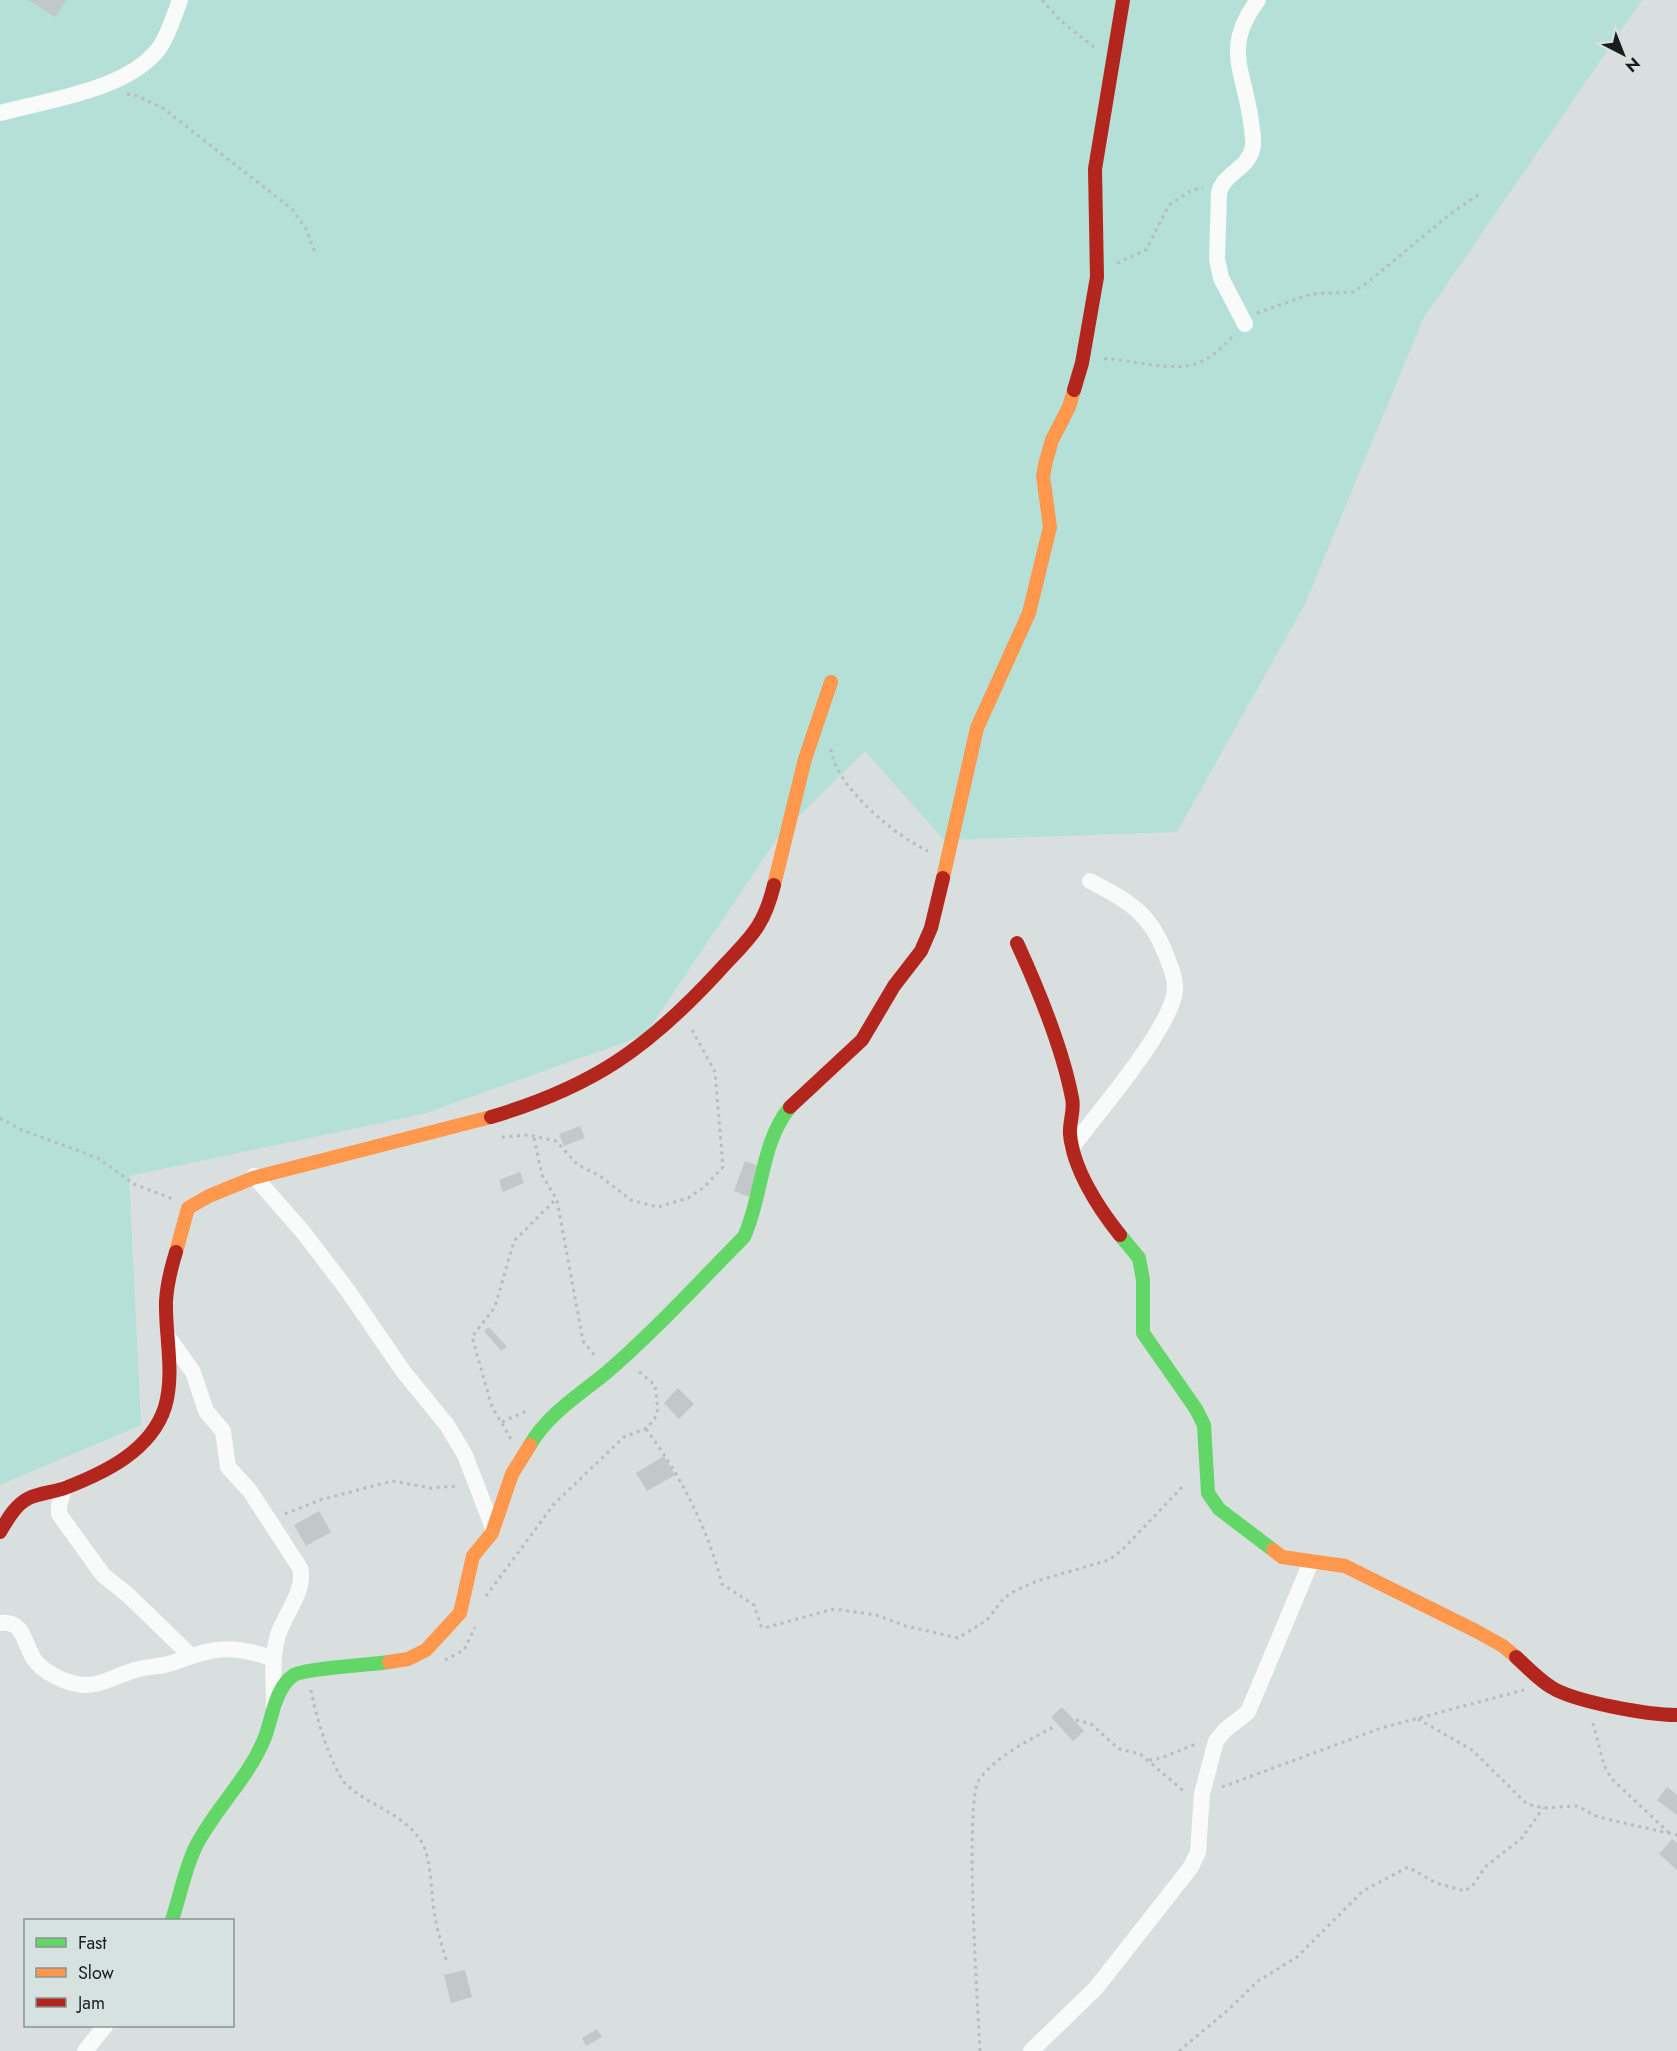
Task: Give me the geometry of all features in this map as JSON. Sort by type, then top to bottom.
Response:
[{"type":"street","points":[[0,113],[90,89],[130,73],[159,48],[180,0]]},
{"type":"street","points":[[172,1919],[196,1846],[243,1779],[265,1737],[274,1707],[294,1675],[308,1671],[408,1659],[426,1650],[460,1613],[473,1556],[492,1533],[512,1474],[547,1421],[612,1367],[744,1237],[777,1126],[788,1109],[862,1040],[894,986],[921,951],[931,928],[977,728],[1029,613],[1050,527],[1044,468],[1052,440],[1069,407],[1082,363],[1098,269],[1094,217],[1095,169],[1123,0]]},
{"type":"street","points":[[1245,324],[1221,278],[1217,259],[1219,193],[1223,184],[1245,164],[1252,150],[1248,98],[1237,45],[1246,17],[1258,0]]},
{"type":"street","points":[[0,1532],[10,1515],[28,1498],[64,1488],[120,1463],[146,1439],[159,1419],[165,1406],[169,1369],[166,1301],[170,1273],[186,1211],[191,1205],[254,1176],[352,1155],[453,1128],[570,1088],[634,1052],[681,1008],[759,928],[765,919],[805,759],[831,682]]},
{"type":"street","points":[[1072,1147],[1165,1024],[1175,991],[1173,976],[1161,940],[1148,919],[1136,906],[1090,881]]},
{"type":"street","points":[[1017,942],[1045,1008],[1073,1100],[1070,1132],[1072,1147],[1098,1208],[1138,1258],[1143,1280],[1143,1333],[1196,1409],[1204,1425],[1208,1493],[1219,1509],[1282,1557],[1311,1562],[1330,1562],[1345,1566],[1476,1631],[1503,1646],[1552,1688],[1598,1703],[1655,1715],[1677,1715]]},
{"type":"street","points":[[254,1176],[303,1232],[346,1288],[403,1371],[447,1425],[465,1455],[493,1528]]},
{"type":"street","points":[[168,1336],[193,1372],[199,1385],[204,1408],[223,1431],[228,1467],[250,1491],[294,1555],[302,1574],[296,1596],[279,1634],[273,1659],[274,1707]]},
{"type":"street","points":[[64,1488],[59,1514],[103,1575],[128,1595],[190,1655]]},
{"type":"street","points":[[1031,2051],[1096,1988],[1191,1868],[1198,1852],[1202,1799],[1216,1741],[1225,1730],[1248,1712],[1311,1562]]},
{"type":"street","points":[[0,1623],[8,1622],[20,1628],[34,1659],[45,1670],[80,1685],[91,1685],[135,1670],[175,1662],[190,1655],[234,1648],[249,1650],[273,1659]]},
{"type":"street","points":[[85,2051],[103,2027]]},
{"type":"path","points":[[1042,0],[1061,21],[1094,46],[1099,55]]},
{"type":"path","points":[[118,93],[138,96],[164,109],[269,190],[299,216],[316,255]]},
{"type":"path","points":[[1098,269],[1146,250],[1161,216],[1169,205],[1181,196],[1192,190],[1223,184]]},
{"type":"path","points":[[1082,363],[1108,359],[1177,367],[1194,365],[1215,356],[1261,310],[1311,294],[1353,292],[1367,283],[1463,203],[1481,193]]},
{"type":"path","points":[[831,743],[832,761],[843,779],[886,826],[917,846],[946,857]]},
{"type":"path","points":[[496,1137],[519,1135],[560,1143],[584,1169],[600,1176],[631,1200],[640,1204],[668,1206],[703,1188],[723,1167],[715,1072],[681,1008]]},
{"type":"path","points":[[0,1118],[22,1130],[98,1158],[145,1189],[191,1205]]},
{"type":"path","points":[[483,1606],[495,1580],[534,1533],[554,1504],[624,1437],[646,1429],[658,1409],[655,1385],[644,1374],[612,1367],[583,1341],[556,1199],[542,1176],[534,1137]]},
{"type":"path","points":[[520,1460],[492,1407],[472,1337],[495,1307],[514,1241],[556,1199]]},
{"type":"path","points":[[646,1429],[670,1465],[711,1542],[722,1584],[754,1605],[764,1629],[834,1609],[876,1615],[906,1626],[958,1638],[987,1620],[1004,1598],[1013,1592],[1037,1581],[1109,1560],[1124,1550],[1205,1462]]},
{"type":"path","points":[[269,1521],[320,1500],[392,1481],[440,1488],[455,1486],[480,1493]]},
{"type":"path","points":[[438,1662],[454,1657],[464,1650],[476,1626]]},
{"type":"path","points":[[308,1671],[316,1719],[342,1780],[358,1794],[403,1820],[424,1847],[435,1917],[447,1962]]},
{"type":"path","points":[[1076,1720],[1091,1724],[1119,1749],[1135,1751],[1149,1760],[1171,1782],[1202,1799],[1381,1728],[1487,1702],[1545,1683]]},
{"type":"path","points":[[1416,1718],[1472,1750],[1527,1804],[1543,1808],[1577,1806],[1598,1817],[1677,1834]]},
{"type":"path","points":[[1592,1720],[1603,1753],[1604,1765],[1611,1778],[1669,1833]]},
{"type":"path","points":[[980,2051],[972,1831],[975,1787],[980,1779],[1016,1748],[1053,1727]]},
{"type":"path","points":[[1149,1760],[1185,1750],[1225,1730]]},
{"type":"path","points":[[1179,2051],[1228,2010],[1257,1981],[1297,1957],[1363,1891],[1408,1867],[1436,1882],[1465,1891],[1474,1884],[1485,1867],[1522,1838],[1543,1808]]},
{"type":"green space","points":[[0,0],[1642,0],[1423,319],[1305,604],[1177,832],[944,840],[865,751],[777,838],[645,1035],[423,1114],[129,1176],[141,1425],[0,1485]]},
{"type":"building","points":[[28,0],[66,0],[55,17]]},
{"type":"building","points":[[580,1126],[585,1138],[564,1146],[559,1134]]},
{"type":"building","points":[[745,1161],[761,1167],[749,1197],[734,1191]]},
{"type":"building","points":[[520,1172],[524,1183],[503,1192],[499,1180]]},
{"type":"building","points":[[489,1327],[507,1347],[501,1351],[484,1331]]},
{"type":"building","points":[[678,1388],[694,1404],[679,1419],[664,1403]]},
{"type":"building","points":[[664,1456],[675,1475],[647,1491],[636,1473]]},
{"type":"building","points":[[319,1511],[331,1532],[306,1546],[294,1525]]},
{"type":"building","points":[[1062,1707],[1084,1731],[1073,1741],[1051,1717]]},
{"type":"building","points":[[1667,1787],[1677,1795],[1677,1815],[1657,1800]]},
{"type":"building","points":[[1672,1839],[1677,1843],[1677,1870],[1659,1854]]},
{"type":"building","points":[[465,1970],[472,1997],[451,2003],[444,1975]]},
{"type":"building","points":[[597,2029],[602,2037],[586,2046],[582,2038]]},
{"type":"traffic: fast","points":[[530,1445],[555,1414],[606,1373],[642,1340],[744,1237],[773,1137],[790,1107]]},
{"type":"traffic: fast","points":[[1120,1235],[1139,1258],[1143,1280],[1143,1333],[1196,1409],[1204,1425],[1208,1493],[1219,1509],[1273,1550]]},
{"type":"traffic: fast","points":[[172,1919],[196,1846],[258,1752],[282,1687],[294,1675],[311,1670],[389,1662]]},
{"type":"traffic: slow","points":[[943,878],[977,728],[1029,613],[1050,527],[1043,476],[1046,461],[1052,440],[1069,407],[1074,390]]},
{"type":"traffic: slow","points":[[774,885],[805,759],[831,682]]},
{"type":"traffic: slow","points":[[176,1252],[188,1208],[209,1196],[253,1178],[491,1117]]},
{"type":"traffic: slow","points":[[389,1662],[408,1659],[426,1650],[460,1613],[473,1556],[492,1533],[512,1474],[530,1445]]},
{"type":"traffic: slow","points":[[1273,1550],[1282,1557],[1345,1566],[1476,1631],[1503,1646],[1516,1657]]},
{"type":"traffic: jam","points":[[1074,390],[1082,363],[1097,277],[1095,169],[1123,0]]},
{"type":"traffic: jam","points":[[790,1107],[862,1040],[894,986],[921,951],[931,928],[943,878]]},
{"type":"traffic: jam","points":[[491,1117],[559,1093],[616,1062],[642,1044],[692,999],[746,942],[765,913],[774,885]]},
{"type":"traffic: jam","points":[[1017,943],[1049,1019],[1068,1078],[1073,1102],[1070,1134],[1076,1161],[1088,1188],[1120,1235]]},
{"type":"traffic: jam","points":[[0,1532],[12,1513],[24,1501],[65,1488],[110,1467],[137,1448],[158,1422],[168,1394],[166,1301],[176,1252]]},
{"type":"traffic: jam","points":[[1516,1657],[1542,1680],[1562,1693],[1612,1707],[1677,1715]]}]
